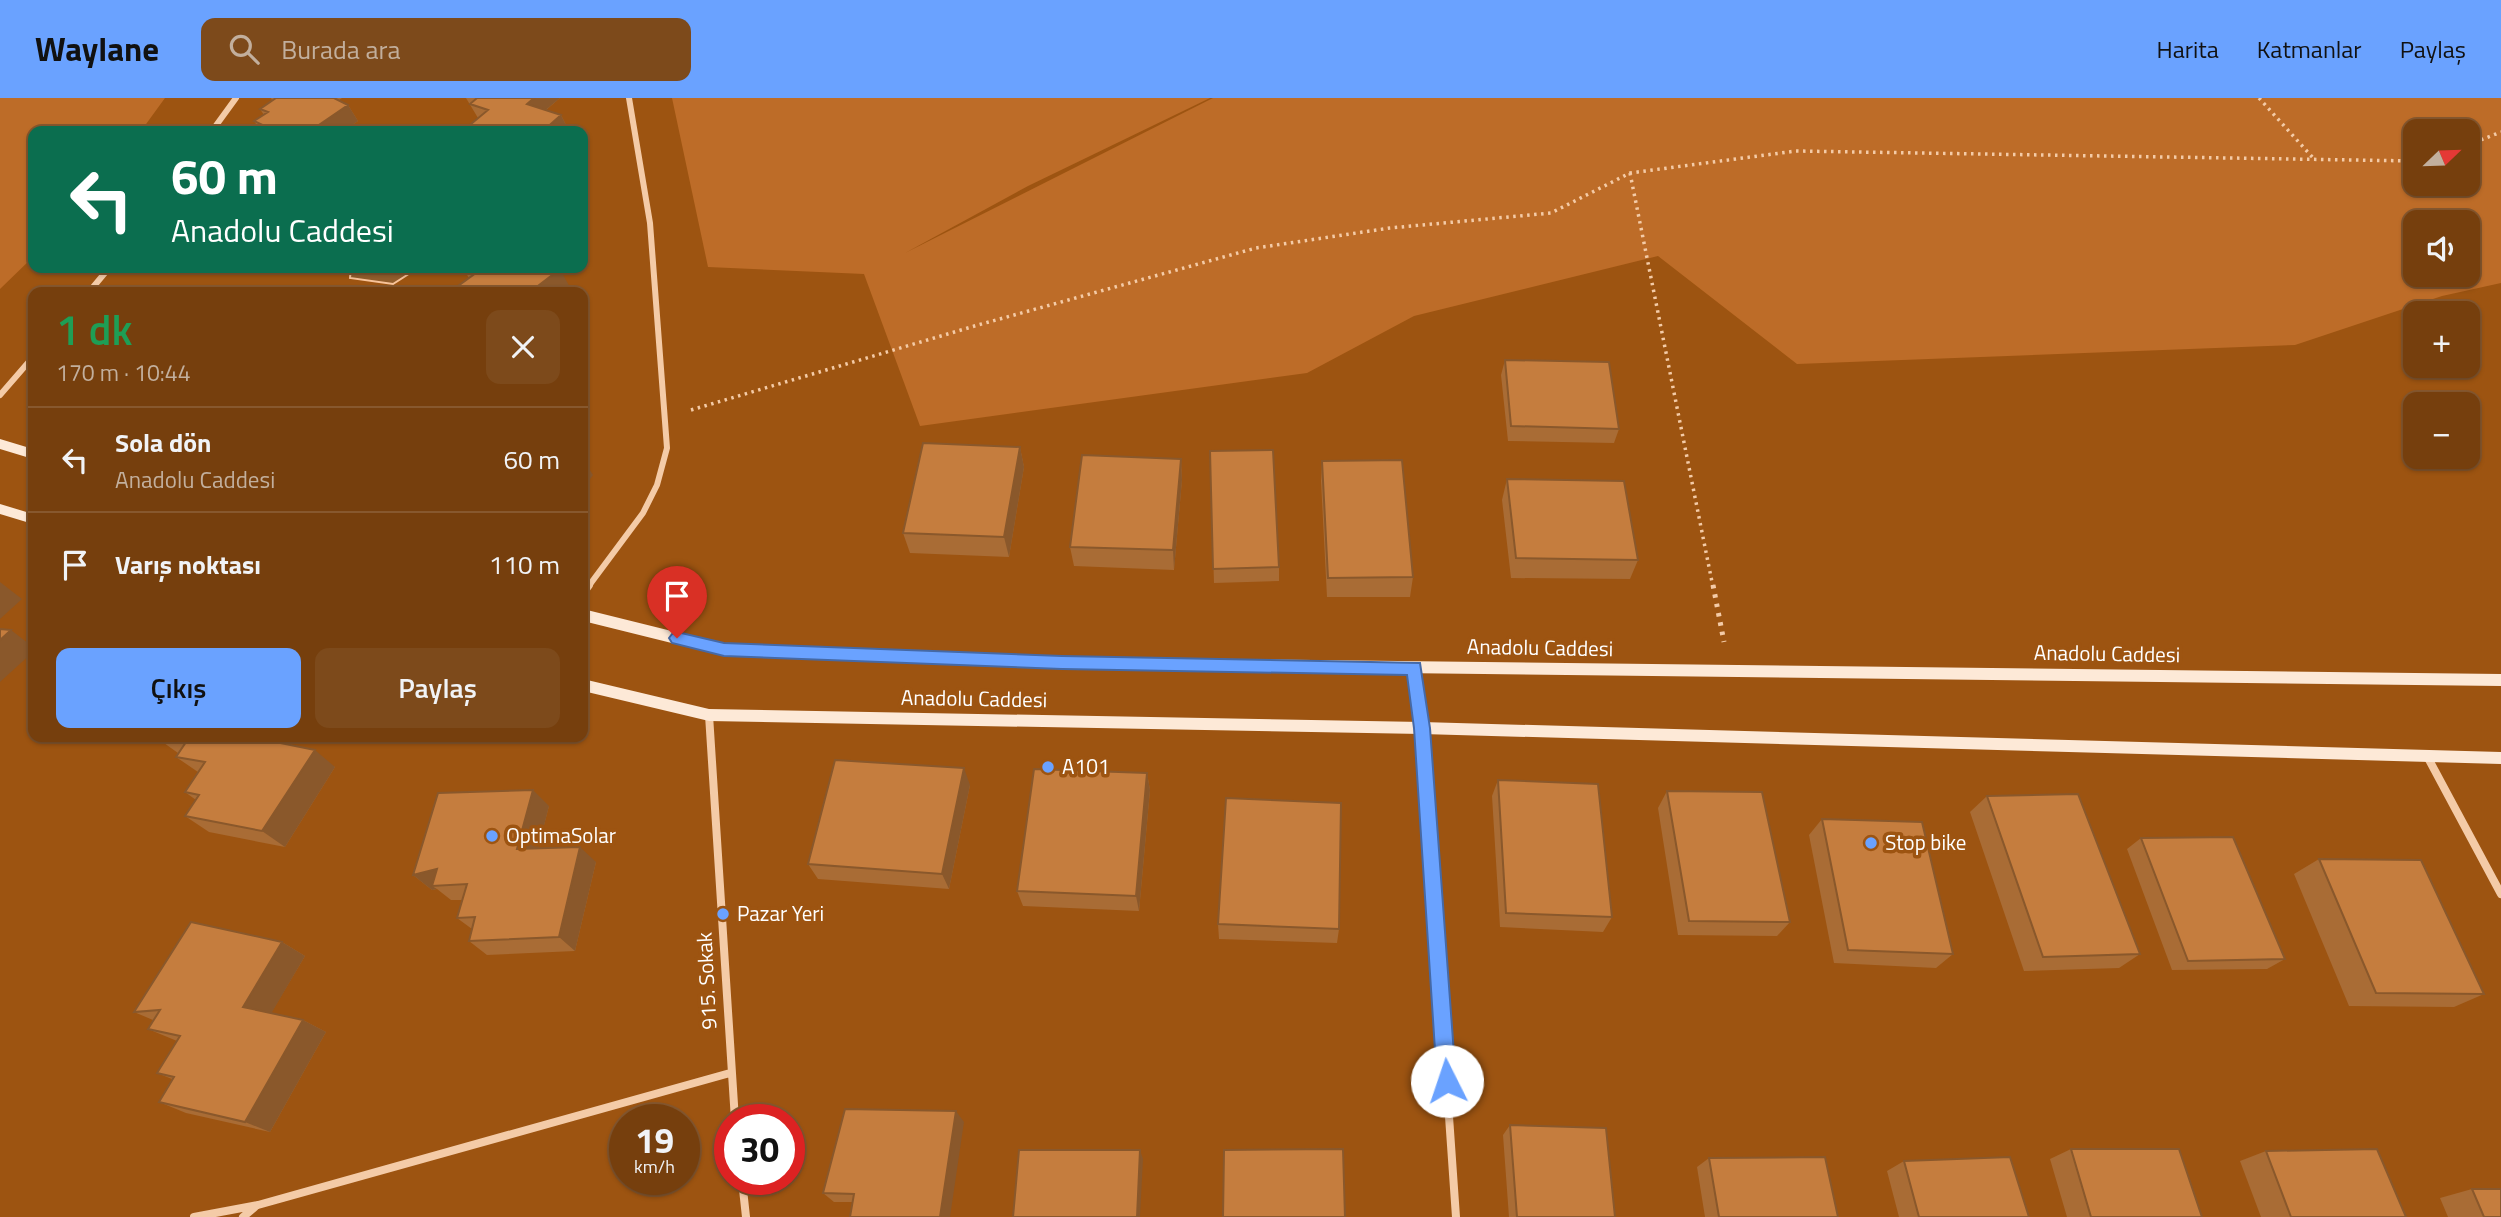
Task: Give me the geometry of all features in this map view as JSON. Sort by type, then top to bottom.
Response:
[{"type":"main road","points":[[0,444],[28,452]]},
{"type":"main road","points":[[0,509],[28,517]]},
{"type":"main road","name":"Anadolu Caddesi","points":[[588,616],[724,650],[1048,662],[2501,680]]},
{"type":"main road","name":"Anadolu Caddesi","points":[[588,686],[709,715],[1422,728],[2501,758]]},
{"type":"street","points":[[216,126],[236,98]]},
{"type":"street","points":[[588,586],[643,513],[657,485],[667,448],[667,418],[650,223],[629,98]]},
{"type":"street","points":[[93,287],[105,273]]},
{"type":"street","points":[[0,395],[28,363]]},
{"type":"street","points":[[1414,668],[1422,728],[1456,1217]]},
{"type":"street","name":"915. Sokak","points":[[709,715],[733,1104]]},
{"type":"street","points":[[2427,756],[2501,894]]},
{"type":"street","points":[[194,1217],[258,1205],[730,1073]]},
{"type":"street","points":[[744,1195],[746,1217]]},
{"type":"street","points":[[243,1217],[258,1205]]},
{"type":"path","points":[[2259,98],[2315,159]]},
{"type":"path","points":[[2480,140],[2501,132]]},
{"type":"path","points":[[667,418],[978,324],[1256,248],[1390,228],[1551,213],[1630,173],[1796,151],[2403,161]]},
{"type":"path","points":[[1630,173],[1724,643]]},
{"type":"shaded area","points":[[0,98],[165,98],[145,126],[28,126],[28,262],[0,289]]},
{"type":"shaded area","points":[[672,98],[1210,98],[1028,186],[905,253],[1213,98],[2501,98],[2501,283],[2427,301],[2403,301],[2403,309],[2295,345],[1797,364],[1658,256],[1414,316],[1307,373],[920,426],[864,274],[708,267]]},
{"type":"shaded area","points":[[350,273],[410,273],[393,284],[350,278]]},
{"type":"building","points":[[276,98],[334,98],[348,105],[317,126],[264,126],[254,121],[268,112],[260,109]]},
{"type":"building","points":[[477,98],[534,98],[527,104],[561,115],[549,126],[476,126],[471,124],[488,110],[470,104]]},
{"type":"building","points":[[469,273],[555,273],[537,287],[458,286],[473,275]]},
{"type":"building","points":[[1505,360],[1609,362],[1619,429],[1511,426]]},
{"type":"building","points":[[923,443],[1020,447],[1004,537],[903,533]]},
{"type":"building","points":[[1273,450],[1279,567],[1213,569],[1210,451]]},
{"type":"building","points":[[1082,455],[1181,459],[1173,550],[1070,547]]},
{"type":"building","points":[[1402,460],[1413,577],[1328,578],[1322,461]]},
{"type":"building","points":[[1507,479],[1624,481],[1638,560],[1516,558]]},
{"type":"building","points":[[0,629],[11,630],[0,640]]},
{"type":"building","points":[[186,742],[275,742],[315,750],[262,831],[185,816],[199,795],[185,792],[205,762],[176,757]]},
{"type":"building","points":[[835,760],[964,768],[942,874],[808,864]]},
{"type":"building","points":[[1034,769],[1147,773],[1136,896],[1017,891]]},
{"type":"building","points":[[1498,780],[1598,784],[1612,917],[1506,913]]},
{"type":"building","points":[[533,790],[517,849],[580,847],[559,937],[469,941],[475,917],[457,918],[467,884],[432,886],[437,869],[413,875],[438,793]]},
{"type":"building","points":[[1667,791],[1762,792],[1790,922],[1689,921]]},
{"type":"building","points":[[2078,794],[2140,954],[2043,957],[1987,796]]},
{"type":"building","points":[[1226,798],[1341,803],[1339,929],[1218,924]]},
{"type":"building","points":[[1822,819],[1922,822],[1953,954],[1848,950]]},
{"type":"building","points":[[2233,837],[2285,959],[2188,961],[2141,838]]},
{"type":"building","points":[[2319,859],[2421,860],[2484,994],[2376,993]]},
{"type":"building","points":[[191,922],[282,942],[243,1007],[303,1020],[245,1122],[159,1102],[174,1077],[157,1073],[180,1036],[148,1029],[160,1010],[134,1012]]},
{"type":"building","points":[[845,1109],[956,1111],[940,1217],[850,1217],[854,1194],[823,1193]]},
{"type":"building","points":[[1510,1125],[1606,1128],[1615,1217],[1517,1217]]},
{"type":"building","points":[[1343,1149],[1345,1217],[1223,1217],[1224,1150]]},
{"type":"building","points":[[2071,1149],[2179,1149],[2202,1217],[2091,1217]]},
{"type":"building","points":[[2377,1149],[2406,1217],[2291,1217],[2266,1151]]},
{"type":"building","points":[[1019,1150],[1140,1150],[1137,1217],[1013,1217]]},
{"type":"building","points":[[1825,1157],[1838,1217],[1719,1217],[1709,1158]]},
{"type":"building","points":[[2010,1157],[2029,1217],[1919,1217],[1904,1161]]},
{"type":"building","points":[[2472,1189],[2501,1189],[2501,1217],[2484,1217]]},
{"type":"place","name":"A101","points":[[1048,767]]},
{"type":"place","name":"OptimaSolar","points":[[492,836]]},
{"type":"place","name":"Stop bike","points":[[1871,843]]},
{"type":"place","name":"Pazar Yeri","points":[[723,914]]},
{"type":"route","points":[[677,638],[724,650],[1062,663],[1414,668],[1422,728],[1447,1081]]}]
